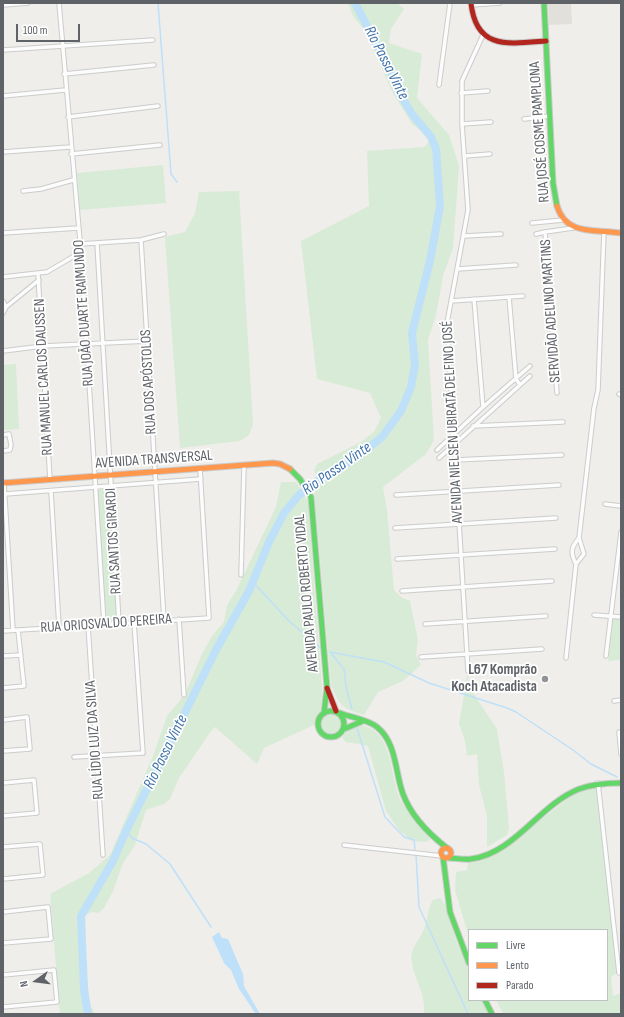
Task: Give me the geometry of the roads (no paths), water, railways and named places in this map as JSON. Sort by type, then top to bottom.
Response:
[{"type":"main road","name":"RUA JOSÉ COSME PAMPLONA","points":[[544,3],[554,191],[558,212],[563,220],[573,228]]},
{"type":"main road","points":[[471,4],[474,24],[483,35],[504,43],[546,41]]},
{"type":"main road","points":[[573,228],[604,230],[621,233]]},
{"type":"main road","name":"AVENIDA TRANSVERSAL","points":[[3,483],[284,464],[291,468],[311,497]]},
{"type":"main road","name":"AVENIDA PAULO ROBERTO VIDAL","points":[[311,497],[327,687],[324,712]]},
{"type":"main road","name":"AVENIDA PAULO ROBERTO VIDAL","points":[[327,687],[338,712]]},
{"type":"main road","points":[[363,721],[344,729],[334,737],[329,737],[322,733],[319,729],[318,720],[324,712],[338,712],[363,721],[376,727],[385,736],[393,756],[404,797],[416,815],[438,841],[445,854],[450,912],[468,960]]},
{"type":"main road","points":[[338,712],[344,720],[344,729]]},
{"type":"main road","points":[[445,854],[462,859],[475,858],[497,848],[564,797],[598,782],[621,782]]},
{"type":"main road","points":[[486,1001],[492,1014]]},
{"type":"street","points":[[3,5],[28,3]]},
{"type":"street","name":"RUA JOÃO DUARTE RAIMUNDO","points":[[59,3],[70,147],[81,252],[104,624]]},
{"type":"street","points":[[439,85],[450,3]]},
{"type":"street","points":[[471,4],[500,3]]},
{"type":"street","name":"AVENIDA NIELSEN UBIRATÃ DELFINO JOSÉ","points":[[468,671],[447,323],[450,301],[464,236],[468,202],[461,93],[465,73],[483,35]]},
{"type":"street","points":[[3,50],[153,40]]},
{"type":"street","points":[[64,74],[154,65]]},
{"type":"street","points":[[3,96],[65,90]]},
{"type":"street","points":[[461,93],[488,91]]},
{"type":"street","points":[[68,117],[158,106]]},
{"type":"street","points":[[524,119],[550,116]]},
{"type":"street","points":[[462,124],[491,122]]},
{"type":"street","points":[[71,154],[160,145]]},
{"type":"street","points":[[3,152],[70,147]]},
{"type":"street","points":[[465,156],[490,154]]},
{"type":"street","points":[[23,191],[47,188],[73,180]]},
{"type":"street","points":[[532,223],[563,220]]},
{"type":"street","points":[[3,233],[78,228]]},
{"type":"street","name":"SERVIDÃO ADELINO MARTINS","points":[[557,393],[545,232],[573,228]]},
{"type":"street","points":[[576,564],[584,554],[579,538],[594,408],[598,390],[604,230]]},
{"type":"street","points":[[536,234],[545,232]]},
{"type":"street","points":[[80,244],[141,240],[164,234]]},
{"type":"street","points":[[464,236],[501,234]]},
{"type":"street","name":"RUA DOS APÓSTOLOS","points":[[141,240],[164,620]]},
{"type":"street","name":"RUA SANTOS GIRARDI","points":[[97,243],[119,623]]},
{"type":"street","points":[[3,277],[38,274],[51,270],[81,252]]},
{"type":"street","points":[[457,269],[516,265]]},
{"type":"street","name":"RUA MANUEL CARLOS DAUSSEN","points":[[38,274],[50,480]]},
{"type":"street","points":[[3,313],[6,307],[39,280]]},
{"type":"street","points":[[450,301],[523,296]]},
{"type":"street","points":[[509,297],[516,379],[520,385]]},
{"type":"street","points":[[474,300],[483,407]]},
{"type":"street","points":[[3,301],[6,307]]},
{"type":"street","points":[[3,351],[43,346],[147,341]]},
{"type":"street","points":[[437,450],[530,366]]},
{"type":"street","points":[[439,458],[530,376]]},
{"type":"street","points":[[473,426],[564,422]]},
{"type":"street","points":[[3,435],[9,434],[11,445],[10,450],[3,451]]},
{"type":"street","points":[[455,460],[562,455]]},
{"type":"street","points":[[241,575],[244,466]]},
{"type":"street","points":[[5,494],[201,479],[200,469]]},
{"type":"street","name":"RUA ORIOSVALDO PEREIRA","points":[[3,631],[209,618],[201,479]]},
{"type":"street","points":[[3,483],[5,494],[13,630]]},
{"type":"street","points":[[396,495],[559,485]]},
{"type":"street","points":[[51,491],[58,627]]},
{"type":"street","points":[[605,504],[621,506]]},
{"type":"street","points":[[395,528],[556,518]]},
{"type":"street","points":[[606,656],[621,532]]},
{"type":"street","points":[[566,658],[576,564],[571,552],[572,547],[579,538]]},
{"type":"street","points":[[397,559],[555,548]]},
{"type":"street","points":[[402,591],[552,581]]},
{"type":"street","points":[[594,615],[621,617]]},
{"type":"street","points":[[425,624],[546,616]]},
{"type":"street","points":[[179,619],[184,695]]},
{"type":"street","points":[[74,757],[143,753],[134,622]]},
{"type":"street","name":"RUA LÍDIO LUIZ DA SILVA","points":[[88,625],[103,854]]},
{"type":"street","points":[[3,688],[24,686],[18,630]]},
{"type":"street","points":[[422,657],[542,649]]},
{"type":"street","points":[[3,656],[21,655]]},
{"type":"street","points":[[614,701],[621,700]]},
{"type":"street","points":[[3,720],[27,717],[30,749],[3,752]]},
{"type":"street","points":[[619,732],[621,754]]},
{"type":"street","points":[[3,783],[34,780],[37,813],[3,816]]},
{"type":"street","points":[[598,782],[619,973]]},
{"type":"street","points":[[3,847],[40,844],[43,875],[3,879]]},
{"type":"street","points":[[344,845],[445,854]]},
{"type":"street","points":[[3,912],[48,907],[51,939],[3,944]]},
{"type":"street","points":[[3,975],[54,970],[57,1002],[3,1007]]},
{"type":"water","points":[[219,932],[222,938],[228,939],[243,974],[244,986],[260,1014],[256,1014],[239,989],[231,970],[224,963],[212,937]]},
{"type":"waterway","points":[[158,3],[171,174],[177,182]]},
{"type":"waterway","name":"Rio Passa Vinte","points":[[88,1014],[84,990],[81,916],[113,861],[126,831],[216,650],[249,591],[269,542],[284,513],[298,496],[325,475],[356,458],[382,437],[401,411],[411,387],[415,365],[412,333],[430,261],[440,206],[436,149],[431,137],[412,114],[398,91],[388,66],[355,3]]},
{"type":"waterway","points":[[253,582],[289,621],[321,648]]},
{"type":"waterway","points":[[330,652],[384,662],[429,683],[507,708],[516,712],[573,750],[591,764],[617,777]]},
{"type":"waterway","points":[[331,653],[344,669],[346,687],[352,709]]},
{"type":"waterway","points":[[357,728],[385,817],[404,837],[414,840],[415,849]]},
{"type":"waterway","points":[[126,831],[132,838],[146,844],[170,864],[211,927]]},
{"type":"waterway","points":[[416,855],[419,907],[468,1014]]},
{"type":"place","name":"L67 Komprão Koch Atacadista","points":[[545,679]]}]
